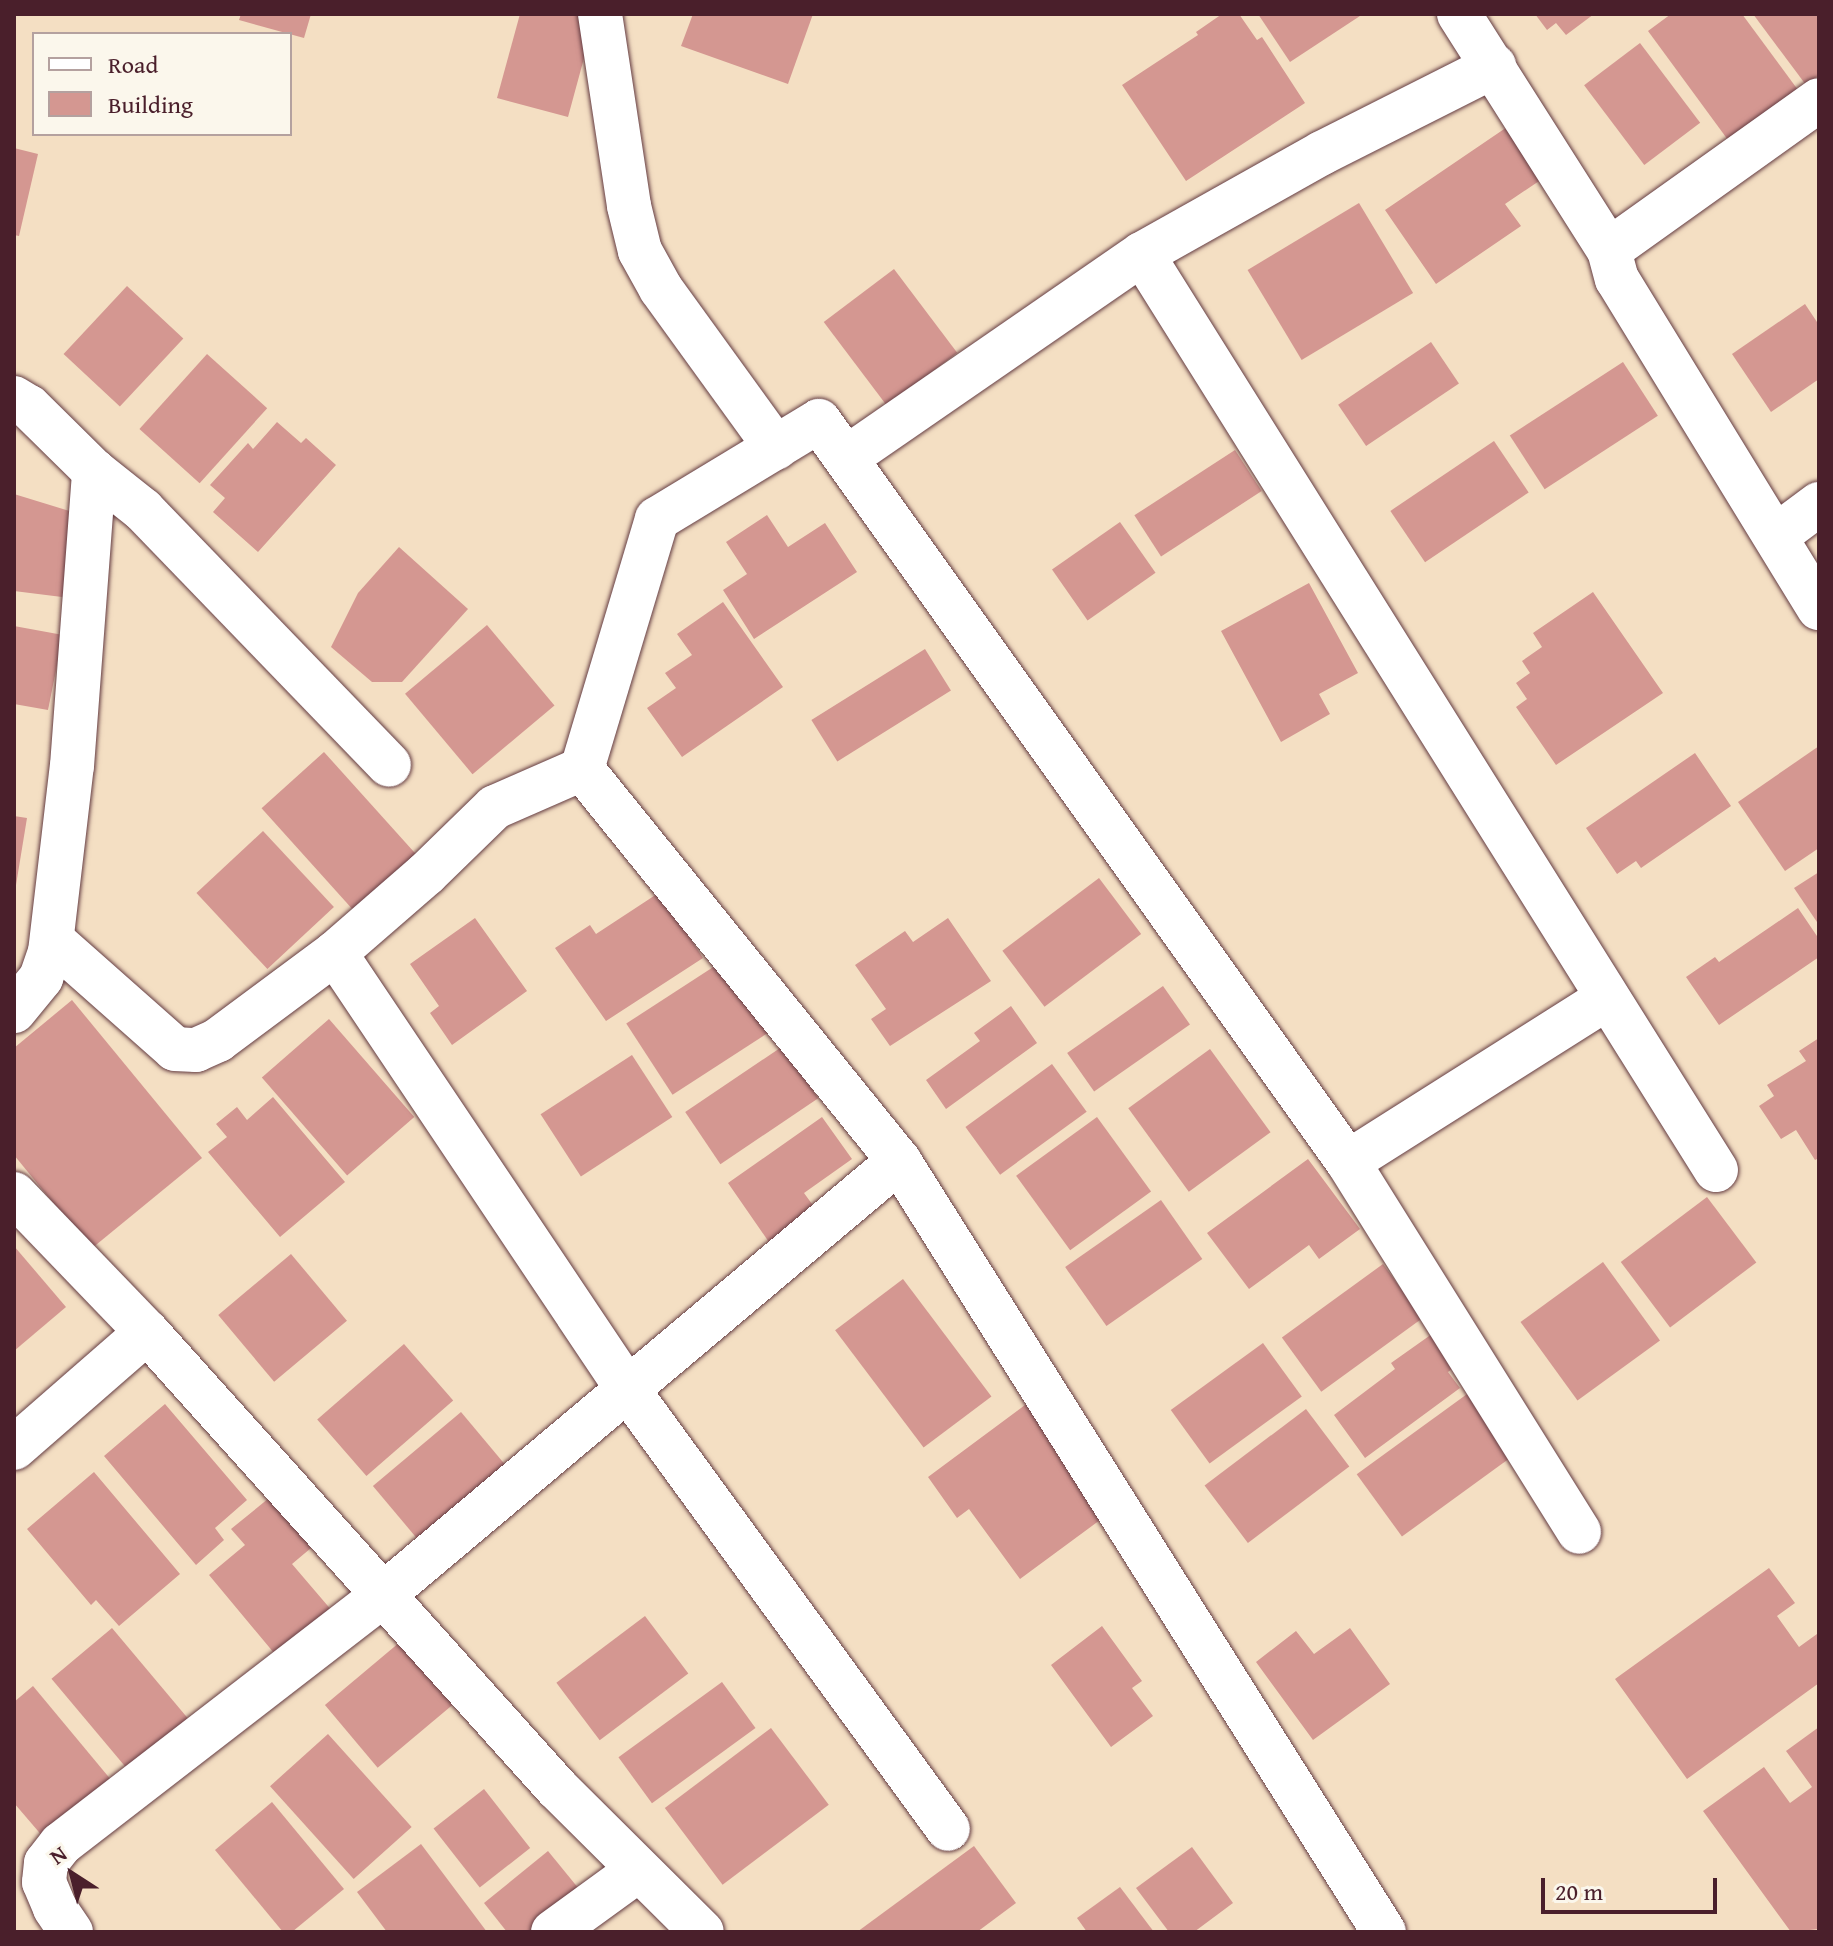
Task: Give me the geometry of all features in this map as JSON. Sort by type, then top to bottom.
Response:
[{"type":"street","points":[[600,14],[629,206],[640,251],[661,289],[776,448]]},
{"type":"street","points":[[1459,14],[1609,250],[1617,279],[1819,608]]},
{"type":"street","points":[[846,458],[1142,254],[1322,153],[1494,66]]},
{"type":"street","points":[[1609,250],[1819,100]]},
{"type":"street","points":[[1142,254],[1716,1170]]},
{"type":"street","points":[[14,398],[29,407],[94,471],[143,510],[389,765]]},
{"type":"street","points":[[52,940],[143,1024],[175,1049],[185,1051],[218,1040],[335,953],[426,874],[495,807],[582,769],[657,519],[819,421],[1348,1162],[1579,1532]]},
{"type":"street","points":[[14,1011],[41,978],[52,940],[72,766],[94,471]]},
{"type":"street","points":[[1776,536],[1819,504]]},
{"type":"street","points":[[582,769],[899,1161],[1384,1932]]},
{"type":"street","points":[[335,953],[628,1390],[948,1829]]},
{"type":"street","points":[[1348,1162],[1607,998]]},
{"type":"street","points":[[71,1932],[29,1878],[61,1844],[384,1594],[899,1161]]},
{"type":"street","points":[[14,1194],[147,1332],[557,1788],[637,1871],[702,1932]]},
{"type":"street","points":[[14,1448],[147,1332]]},
{"type":"street","points":[[553,1932],[637,1871]]},
{"type":"building","points":[[241,14],[311,14],[304,38],[292,32],[239,20]]},
{"type":"building","points":[[520,14],[596,14],[568,117],[497,98]]},
{"type":"building","points":[[693,14],[813,14],[788,84],[681,46]]},
{"type":"building","points":[[1222,14],[1239,14],[1257,40],[1262,37],[1305,103],[1186,181],[1122,85],[1198,35],[1196,32]]},
{"type":"building","points":[[1258,14],[1363,14],[1290,62]]},
{"type":"building","points":[[1535,14],[1594,14],[1566,35],[1556,23],[1547,30]]},
{"type":"building","points":[[1671,14],[1742,14],[1798,90],[1728,140],[1648,31]]},
{"type":"building","points":[[1753,14],[1819,14],[1819,75],[1806,85]]},
{"type":"building","points":[[1640,43],[1700,123],[1644,165],[1584,85]]},
{"type":"building","points":[[1513,123],[1548,175],[1505,204],[1521,226],[1436,284],[1385,210]]},
{"type":"building","points":[[14,148],[38,154],[19,236],[14,235]]},
{"type":"building","points":[[1359,203],[1413,293],[1302,360],[1248,270]]},
{"type":"building","points":[[894,269],[957,353],[887,406],[824,322]]},
{"type":"building","points":[[127,286],[183,339],[120,407],[64,354]]},
{"type":"building","points":[[1805,304],[1819,325],[1819,379],[1771,412],[1732,354]]},
{"type":"building","points":[[1431,342],[1459,383],[1366,446],[1338,405]]},
{"type":"building","points":[[207,354],[267,408],[200,483],[139,429]]},
{"type":"building","points":[[1623,362],[1658,416],[1545,489],[1510,436]]},
{"type":"building","points":[[277,422],[301,443],[306,438],[336,465],[258,552],[213,512],[225,498],[210,485],[248,443],[253,449]]},
{"type":"building","points":[[1494,441],[1529,492],[1425,562],[1390,511]]},
{"type":"building","points":[[1235,450],[1262,491],[1161,556],[1134,515]]},
{"type":"building","points":[[14,494],[89,517],[78,599],[14,591]]},
{"type":"building","points":[[767,515],[788,547],[825,523],[857,572],[754,639],[723,590],[747,574],[726,542]]},
{"type":"building","points":[[1120,522],[1156,573],[1088,620],[1052,570]]},
{"type":"building","points":[[399,547],[468,609],[402,682],[372,682],[331,647],[358,593]]},
{"type":"building","points":[[1309,583],[1358,673],[1319,694],[1330,714],[1281,742],[1221,631]]},
{"type":"building","points":[[1593,592],[1663,693],[1556,765],[1516,707],[1527,699],[1516,683],[1530,673],[1522,661],[1542,647],[1533,633]]},
{"type":"building","points":[[723,602],[783,687],[682,757],[647,708],[676,688],[665,673],[692,655],[677,634]]},
{"type":"building","points":[[487,625],[554,705],[473,774],[405,694]]},
{"type":"building","points":[[14,626],[63,635],[48,710],[14,704]]},
{"type":"building","points":[[925,649],[951,691],[837,762],[811,720]]},
{"type":"building","points":[[1819,746],[1819,848],[1785,871],[1738,802]]},
{"type":"building","points":[[324,752],[427,866],[365,923],[262,808]]},
{"type":"building","points":[[1695,753],[1731,806],[1641,868],[1636,861],[1617,874],[1586,828]]},
{"type":"building","points":[[14,816],[27,818],[16,885],[14,885]]},
{"type":"building","points":[[263,831],[334,907],[267,969],[196,893]]},
{"type":"building","points":[[1819,872],[1819,925],[1794,888]]},
{"type":"building","points":[[1099,878],[1141,934],[1044,1007],[1002,951]]},
{"type":"building","points":[[660,892],[703,958],[606,1021],[555,948],[590,925],[596,934]]},
{"type":"building","points":[[1798,908],[1819,939],[1819,957],[1719,1025],[1686,977],[1715,957],[1719,962]]},
{"type":"building","points":[[475,918],[527,991],[452,1045],[430,1013],[439,1006],[410,964]]},
{"type":"building","points":[[948,918],[991,981],[890,1046],[871,1019],[886,1009],[855,965],[905,931],[913,942]]},
{"type":"building","points":[[721,962],[767,1033],[673,1095],[626,1024]]},
{"type":"building","points":[[1163,986],[1190,1025],[1094,1092],[1067,1053]]},
{"type":"building","points":[[72,1000],[202,1158],[91,1249],[14,1155],[14,1048]]},
{"type":"building","points":[[1011,1006],[1037,1043],[946,1109],[926,1080],[980,1041],[974,1033]]},
{"type":"building","points":[[329,1019],[414,1117],[347,1176],[262,1077]]},
{"type":"building","points":[[1819,1038],[1819,1158],[1815,1160],[1796,1130],[1781,1139],[1759,1106],[1774,1096],[1767,1085],[1806,1061],[1799,1051]]},
{"type":"building","points":[[783,1046],[818,1098],[720,1164],[685,1112]]},
{"type":"building","points":[[1210,1049],[1271,1132],[1189,1192],[1128,1108]]},
{"type":"building","points":[[632,1055],[672,1117],[581,1176],[541,1114]]},
{"type":"building","points":[[1052,1064],[1087,1112],[1000,1175],[965,1127]]},
{"type":"building","points":[[273,1097],[345,1182],[280,1237],[208,1152],[227,1137],[216,1124],[237,1107],[247,1120]]},
{"type":"building","points":[[822,1117],[852,1159],[804,1193],[820,1215],[773,1248],[728,1183]]},
{"type":"building","points":[[1097,1117],[1151,1191],[1070,1250],[1016,1176]]},
{"type":"building","points":[[1308,1159],[1360,1229],[1319,1259],[1309,1245],[1249,1289],[1207,1233]]},
{"type":"building","points":[[1707,1197],[1756,1262],[1670,1327],[1621,1262]]},
{"type":"building","points":[[1161,1200],[1202,1259],[1106,1326],[1065,1267]]},
{"type":"building","points":[[14,1246],[66,1307],[14,1351]]},
{"type":"building","points":[[291,1254],[347,1321],[274,1382],[218,1315]]},
{"type":"building","points":[[1603,1262],[1660,1340],[1577,1400],[1520,1322]]},
{"type":"building","points":[[1383,1264],[1422,1318],[1321,1392],[1282,1337]]},
{"type":"building","points":[[903,1279],[991,1396],[924,1448],[835,1330]]},
{"type":"building","points":[[1439,1329],[1462,1361],[1448,1372],[1460,1388],[1365,1458],[1334,1415],[1395,1369],[1391,1363]]},
{"type":"building","points":[[1263,1343],[1302,1396],[1210,1463],[1171,1410]]},
{"type":"building","points":[[404,1344],[453,1401],[366,1476],[317,1419]]},
{"type":"building","points":[[1474,1389],[1519,1451],[1402,1537],[1357,1474]]},
{"type":"building","points":[[1033,1399],[1115,1509],[1020,1579],[969,1509],[957,1518],[928,1477]]},
{"type":"building","points":[[165,1404],[247,1500],[215,1528],[224,1540],[196,1565],[104,1456]]},
{"type":"building","points":[[1306,1409],[1349,1467],[1248,1543],[1205,1485]]},
{"type":"building","points":[[461,1412],[512,1473],[424,1547],[373,1486]]},
{"type":"building","points":[[94,1472],[180,1574],[119,1626],[96,1600],[91,1605],[27,1529]]},
{"type":"building","points":[[274,1494],[317,1543],[292,1564],[339,1619],[284,1665],[209,1575],[245,1545],[231,1529]]},
{"type":"building","points":[[1769,1568],[1795,1603],[1777,1616],[1799,1647],[1817,1634],[1819,1637],[1819,1683],[1687,1779],[1615,1679]]},
{"type":"building","points":[[645,1616],[688,1674],[600,1740],[556,1683]]},
{"type":"building","points":[[1102,1626],[1142,1681],[1132,1688],[1153,1716],[1111,1747],[1051,1665]]},
{"type":"building","points":[[112,1628],[196,1728],[135,1778],[51,1679]]},
{"type":"building","points":[[1350,1628],[1390,1684],[1313,1740],[1256,1662],[1296,1631],[1314,1654]]},
{"type":"building","points":[[400,1642],[453,1705],[378,1768],[325,1705]]},
{"type":"building","points":[[722,1682],[756,1728],[652,1803],[618,1757]]},
{"type":"building","points":[[33,1686],[117,1787],[50,1845],[14,1803],[14,1702]]},
{"type":"building","points":[[1819,1727],[1819,1929],[1791,1932],[1703,1811],[1764,1767],[1790,1803],[1812,1787],[1786,1751]]},
{"type":"building","points":[[771,1728],[829,1805],[723,1885],[665,1808]]},
{"type":"building","points":[[328,1734],[412,1827],[354,1879],[270,1786]]},
{"type":"building","points":[[484,1789],[530,1848],[480,1888],[434,1828]]},
{"type":"building","points":[[272,1802],[344,1889],[292,1932],[283,1932],[215,1850]]},
{"type":"building","points":[[421,1844],[487,1932],[387,1932],[357,1892]]},
{"type":"building","points":[[974,1846],[1016,1903],[977,1932],[857,1932]]},
{"type":"building","points":[[1192,1847],[1233,1903],[1194,1932],[1169,1932],[1136,1888]]},
{"type":"building","points":[[548,1851],[588,1900],[550,1932],[507,1932],[484,1903]]},
{"type":"building","points":[[1120,1887],[1154,1932],[1087,1932],[1077,1918]]}]
